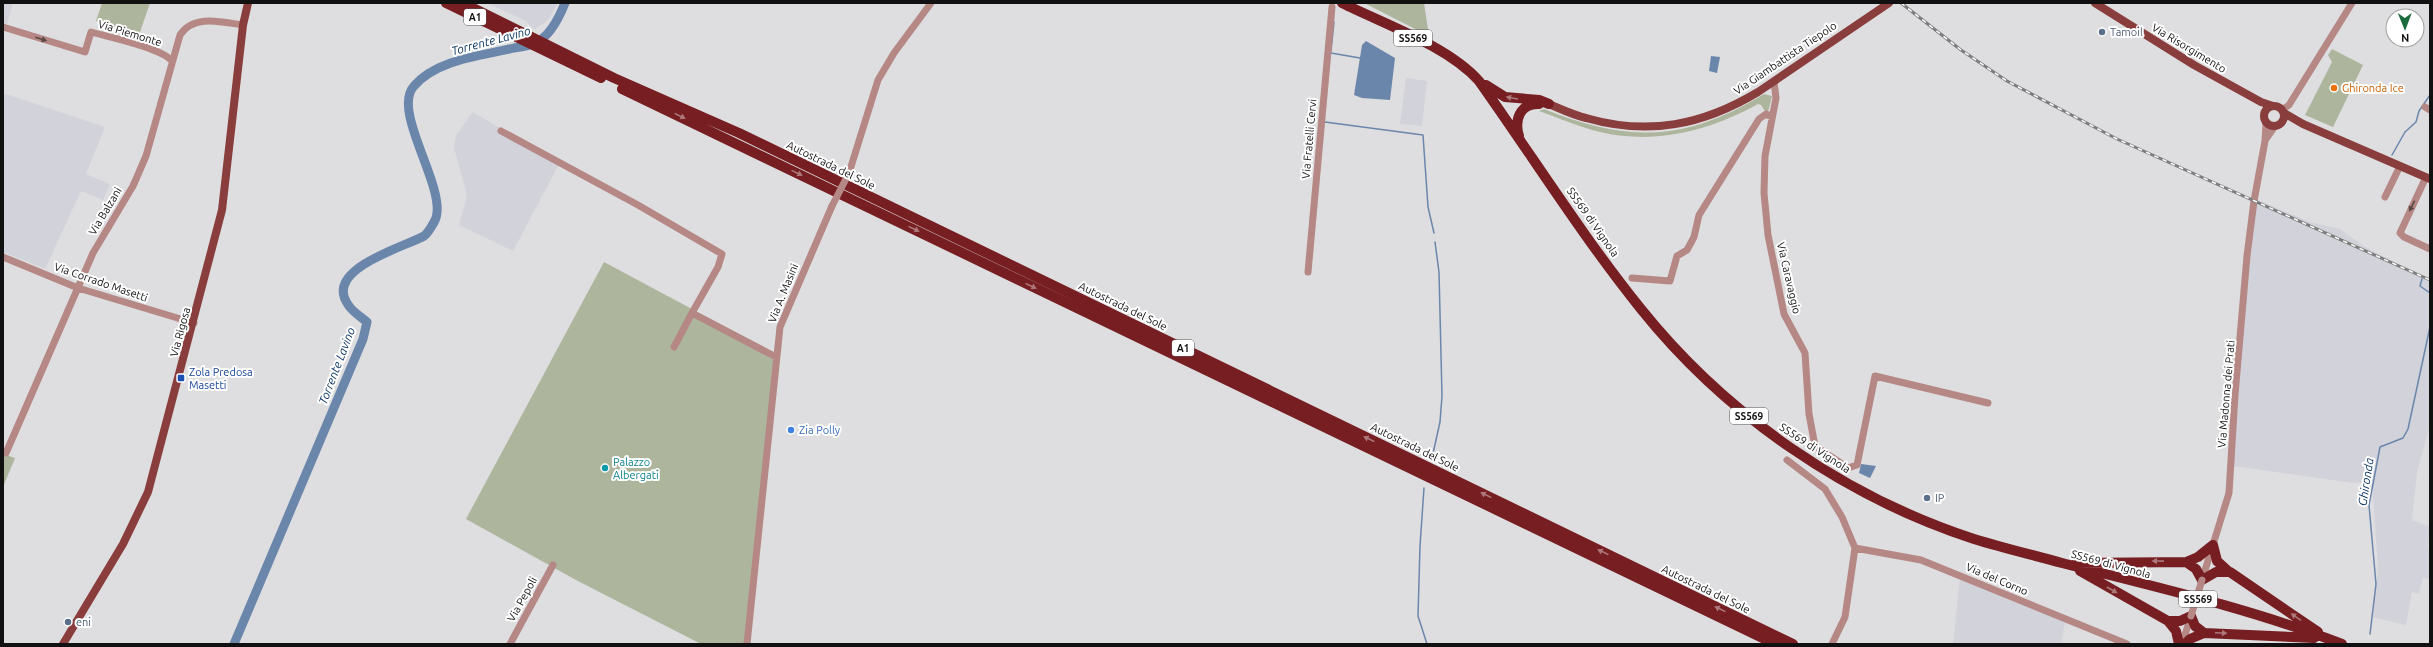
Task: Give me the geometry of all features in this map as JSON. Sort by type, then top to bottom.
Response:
[{"type":"highway","name":"Autostrada del Sole","points":[[446,3],[1775,644]]},
{"type":"highway","name":"Autostrada del Sole","points":[[463,3],[571,55],[614,78],[746,137],[1793,644]]},
{"type":"highway","name":"SS569 di Vignola","points":[[1342,3],[1442,52],[1462,64],[1479,81],[1643,311],[1688,362],[1731,402],[1767,431],[1825,470],[1897,509],[1975,540],[2270,620],[2342,644]]},
{"type":"highway","name":"SS569","points":[[1479,81],[1505,97],[1539,100],[1549,104]]},
{"type":"highway","name":"SS569","points":[[1524,145],[1517,125],[1520,111],[1531,104],[1549,104]]},
{"type":"highway","name":"SS569","points":[[2066,564],[2131,561],[2186,562],[2198,557],[2213,545],[2217,561],[2230,572],[2328,639]]},
{"type":"highway","name":"SS569","points":[[2186,562],[2196,569],[2202,580],[2216,572],[2230,572]]},
{"type":"highway","name":"SS569","points":[[2066,564],[2168,621],[2180,621],[2191,616],[2195,626],[2204,633],[2328,639]]},
{"type":"highway","points":[[2168,621],[2176,631],[2179,644]]},
{"type":"highway","points":[[2185,644],[2190,639],[2204,633]]},
{"type":"main road","name":"Via Rigosa","points":[[63,644],[123,544],[148,492],[194,323],[222,210],[243,25],[248,3]]},
{"type":"main road","name":"Via Giambattista Tiepolo","points":[[1549,104],[1585,118],[1616,125],[1670,126],[1722,112],[1774,82],[1849,28],[1889,3]]},
{"type":"main road","name":"Via Risorgimento","points":[[2095,3],[2194,65],[2266,105],[2285,109],[2299,122],[2428,178]]},
{"type":"main road","points":[[2254,97],[2264,114],[2266,123]]},
{"type":"main road","points":[[2264,114],[2268,107],[2273,106]]},
{"type":"main road","points":[[2278,125],[2285,109]]},
{"type":"main road","name":"Via Risorgimento","points":[[2266,123],[2278,125],[2299,122]]},
{"type":"street","name":"Via A. Masini","points":[[747,644],[776,357],[783,315],[832,206],[849,173],[878,80],[894,54],[930,3]]},
{"type":"street","points":[[2285,109],[2352,3]]},
{"type":"street","name":"Via Fratelli Cervi","points":[[1308,272],[1332,7]]},
{"type":"street","name":"Via Balzani","points":[[3,452],[6,453],[93,253],[133,186],[146,156],[180,35],[192,23],[203,21],[243,25]]},
{"type":"street","name":"Via Piemonte","points":[[4,27],[85,52],[91,32],[168,56],[172,61]]},
{"type":"street","name":"Via Caravaggio","points":[[1774,82],[1776,98],[1765,156],[1764,193],[1768,235],[1784,314],[1805,353],[1809,414],[1815,446],[1848,468],[1857,465],[1874,376],[1988,404]]},
{"type":"street","points":[[1632,278],[1670,281],[1677,256],[1687,250],[1694,237],[1699,215],[1759,119],[1766,114],[1772,117]]},
{"type":"street","name":"Via Madonna dei Prati","points":[[2182,644],[2229,493],[2235,395],[2247,256],[2254,201],[2265,141],[2266,123]]},
{"type":"street","name":"Via Madonna dei Prati","points":[[2265,141],[2278,125]]},
{"type":"street","points":[[501,131],[638,205],[722,254],[720,263],[674,348]]},
{"type":"street","points":[[2385,197],[2400,166]]},
{"type":"street","points":[[2428,178],[2400,230],[2400,235],[2430,249]]},
{"type":"street","name":"Via Corrado Masetti","points":[[3,257],[78,288],[194,323]]},
{"type":"street","points":[[692,313],[776,357]]},
{"type":"street","points":[[1787,460],[1826,488],[1842,517],[1855,548],[1846,612],[1832,644]]},
{"type":"street","name":"Via del Corno","points":[[1855,548],[1921,560],[2127,644]]},
{"type":"street","name":"Via Pepoli","points":[[510,644],[553,565]]},
{"type":"shaded area","points":[[3,3],[13,3],[7,24],[3,23]]},
{"type":"shaded area","points":[[487,3],[558,3],[548,20],[534,30],[526,21]]},
{"type":"shaded area","points":[[1406,78],[1427,81],[1422,126],[1400,124]]},
{"type":"shaded area","points":[[3,93],[105,127],[86,174],[110,184],[103,200],[81,191],[45,269],[3,252]]},
{"type":"shaded area","points":[[473,112],[559,164],[513,251],[459,225],[466,200],[466,191],[454,148],[456,135]]},
{"type":"shaded area","points":[[2253,198],[2310,222],[2340,229],[2365,247],[2430,281],[2430,425],[2417,472],[2412,520],[2430,527],[2428,548],[2430,548],[2430,579],[2423,578],[2419,594],[2412,592],[2406,625],[2373,617],[2378,567],[2372,481],[2353,483],[2233,466]]},
{"type":"shaded area","points":[[1960,577],[2065,622],[2061,644],[1953,644]]},
{"type":"green space","points":[[102,3],[150,3],[139,35],[96,21]]},
{"type":"green space","points":[[1364,3],[1424,3],[1429,36]]},
{"type":"green space","points":[[2332,49],[2363,65],[2333,127],[2305,115],[2332,62],[2328,55]]},
{"type":"green space","points":[[1764,94],[1772,96],[1768,112],[1766,113],[1761,105],[1758,104],[1720,122],[1681,133],[1661,136],[1621,136],[1600,132],[1539,111],[1544,109],[1603,128],[1630,132],[1656,132],[1682,129],[1708,121],[1735,110]]},
{"type":"green space","points":[[604,262],[778,355],[746,644],[701,644],[576,580],[466,519]]},
{"type":"green space","points":[[3,454],[15,458],[3,487]]},
{"type":"water","points":[[1366,41],[1395,58],[1390,100],[1362,98],[1354,95],[1362,45]]},
{"type":"water","points":[[1711,56],[1720,57],[1717,73],[1709,71]]},
{"type":"water","points":[[1861,464],[1876,466],[1870,478],[1859,473]]},
{"type":"waterway","name":"Torrente Lavino","points":[[234,644],[363,339],[367,322],[349,306],[343,293],[346,281],[355,270],[369,261],[424,236],[431,228],[436,218],[437,204],[434,187],[413,130],[409,113],[409,98],[414,86],[424,77],[447,64],[474,56],[533,44],[550,32],[565,3]]},
{"type":"waterway","points":[[1331,51],[1334,22]]},
{"type":"waterway","points":[[1331,53],[1360,58]]},
{"type":"waterway","points":[[2392,155],[2405,132],[2416,122],[2419,111],[2430,95]]},
{"type":"waterway","points":[[1325,122],[1423,135],[1428,207],[1434,233]]},
{"type":"waterway","points":[[1432,458],[1440,422],[1442,396],[1439,272],[1435,242]]},
{"type":"waterway","name":"Ghironda","points":[[2422,279],[2420,286],[2430,293]]},
{"type":"waterway","name":"Ghironda","points":[[2370,634],[2376,584],[2369,505],[2380,447],[2403,438],[2408,429],[2430,327]]},
{"type":"waterway","points":[[1424,488],[1420,546],[1418,616],[1427,644]]},
{"type":"railway","points":[[1901,3],[1961,50],[2007,81],[2117,139],[2430,280]]},
{"type":"place","name":"Tamoil","points":[[2102,32]]},
{"type":"place","name":"Ghironda Ice","points":[[2334,88]]},
{"type":"place","name":"Zola Predosa Masetti","points":[[181,378]]},
{"type":"place","name":"Zia Polly","points":[[791,430]]},
{"type":"place","name":"Palazzo Albergati","points":[[605,468]]},
{"type":"place","name":"IP","points":[[1927,498]]},
{"type":"place","name":"eni","points":[[68,622]]}]
